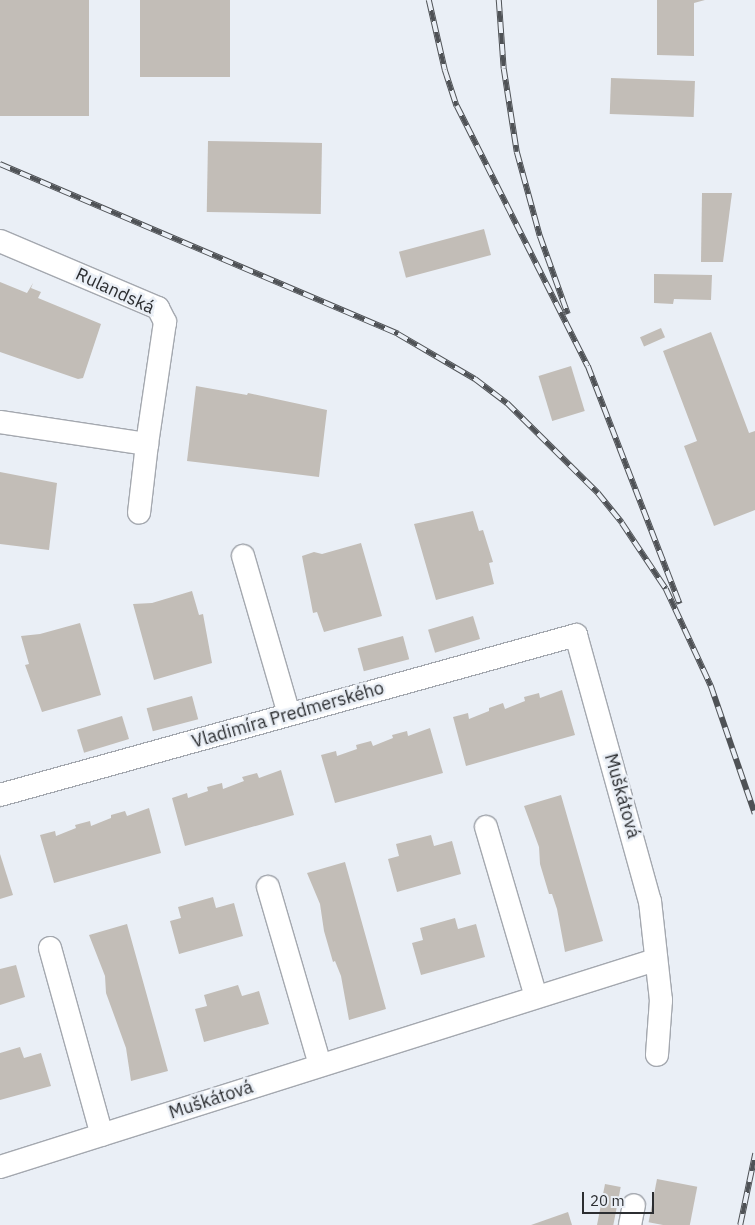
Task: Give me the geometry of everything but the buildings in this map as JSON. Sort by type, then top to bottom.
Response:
[{"type":"street","name":"Rulandská","points":[[0,241],[158,308],[166,322],[147,444],[139,513]]},
{"type":"street","points":[[0,422],[147,444]]},
{"type":"street","points":[[243,556],[289,714]]},
{"type":"street","name":"Vladimíra Predmerského","points":[[0,794],[576,634]]},
{"type":"street","name":"Muškátová","points":[[576,634],[650,901],[655,960],[661,1000],[657,1055]]},
{"type":"street","points":[[486,826],[536,997]]},
{"type":"street","points":[[268,888],[320,1065]]},
{"type":"street","points":[[50,948],[102,1135]]},
{"type":"street","name":"Muškátová","points":[[0,1167],[655,960]]},
{"type":"railway","points":[[429,0],[445,70],[457,106],[588,366],[680,604]]},
{"type":"railway","points":[[499,0],[504,69],[517,152],[540,236],[568,314]]},
{"type":"railway","points":[[0,164],[398,334],[475,379],[507,403],[598,493],[622,523],[666,589],[711,686],[755,814]]},
{"type":"railway","points":[[740,1225],[755,1154]]}]
